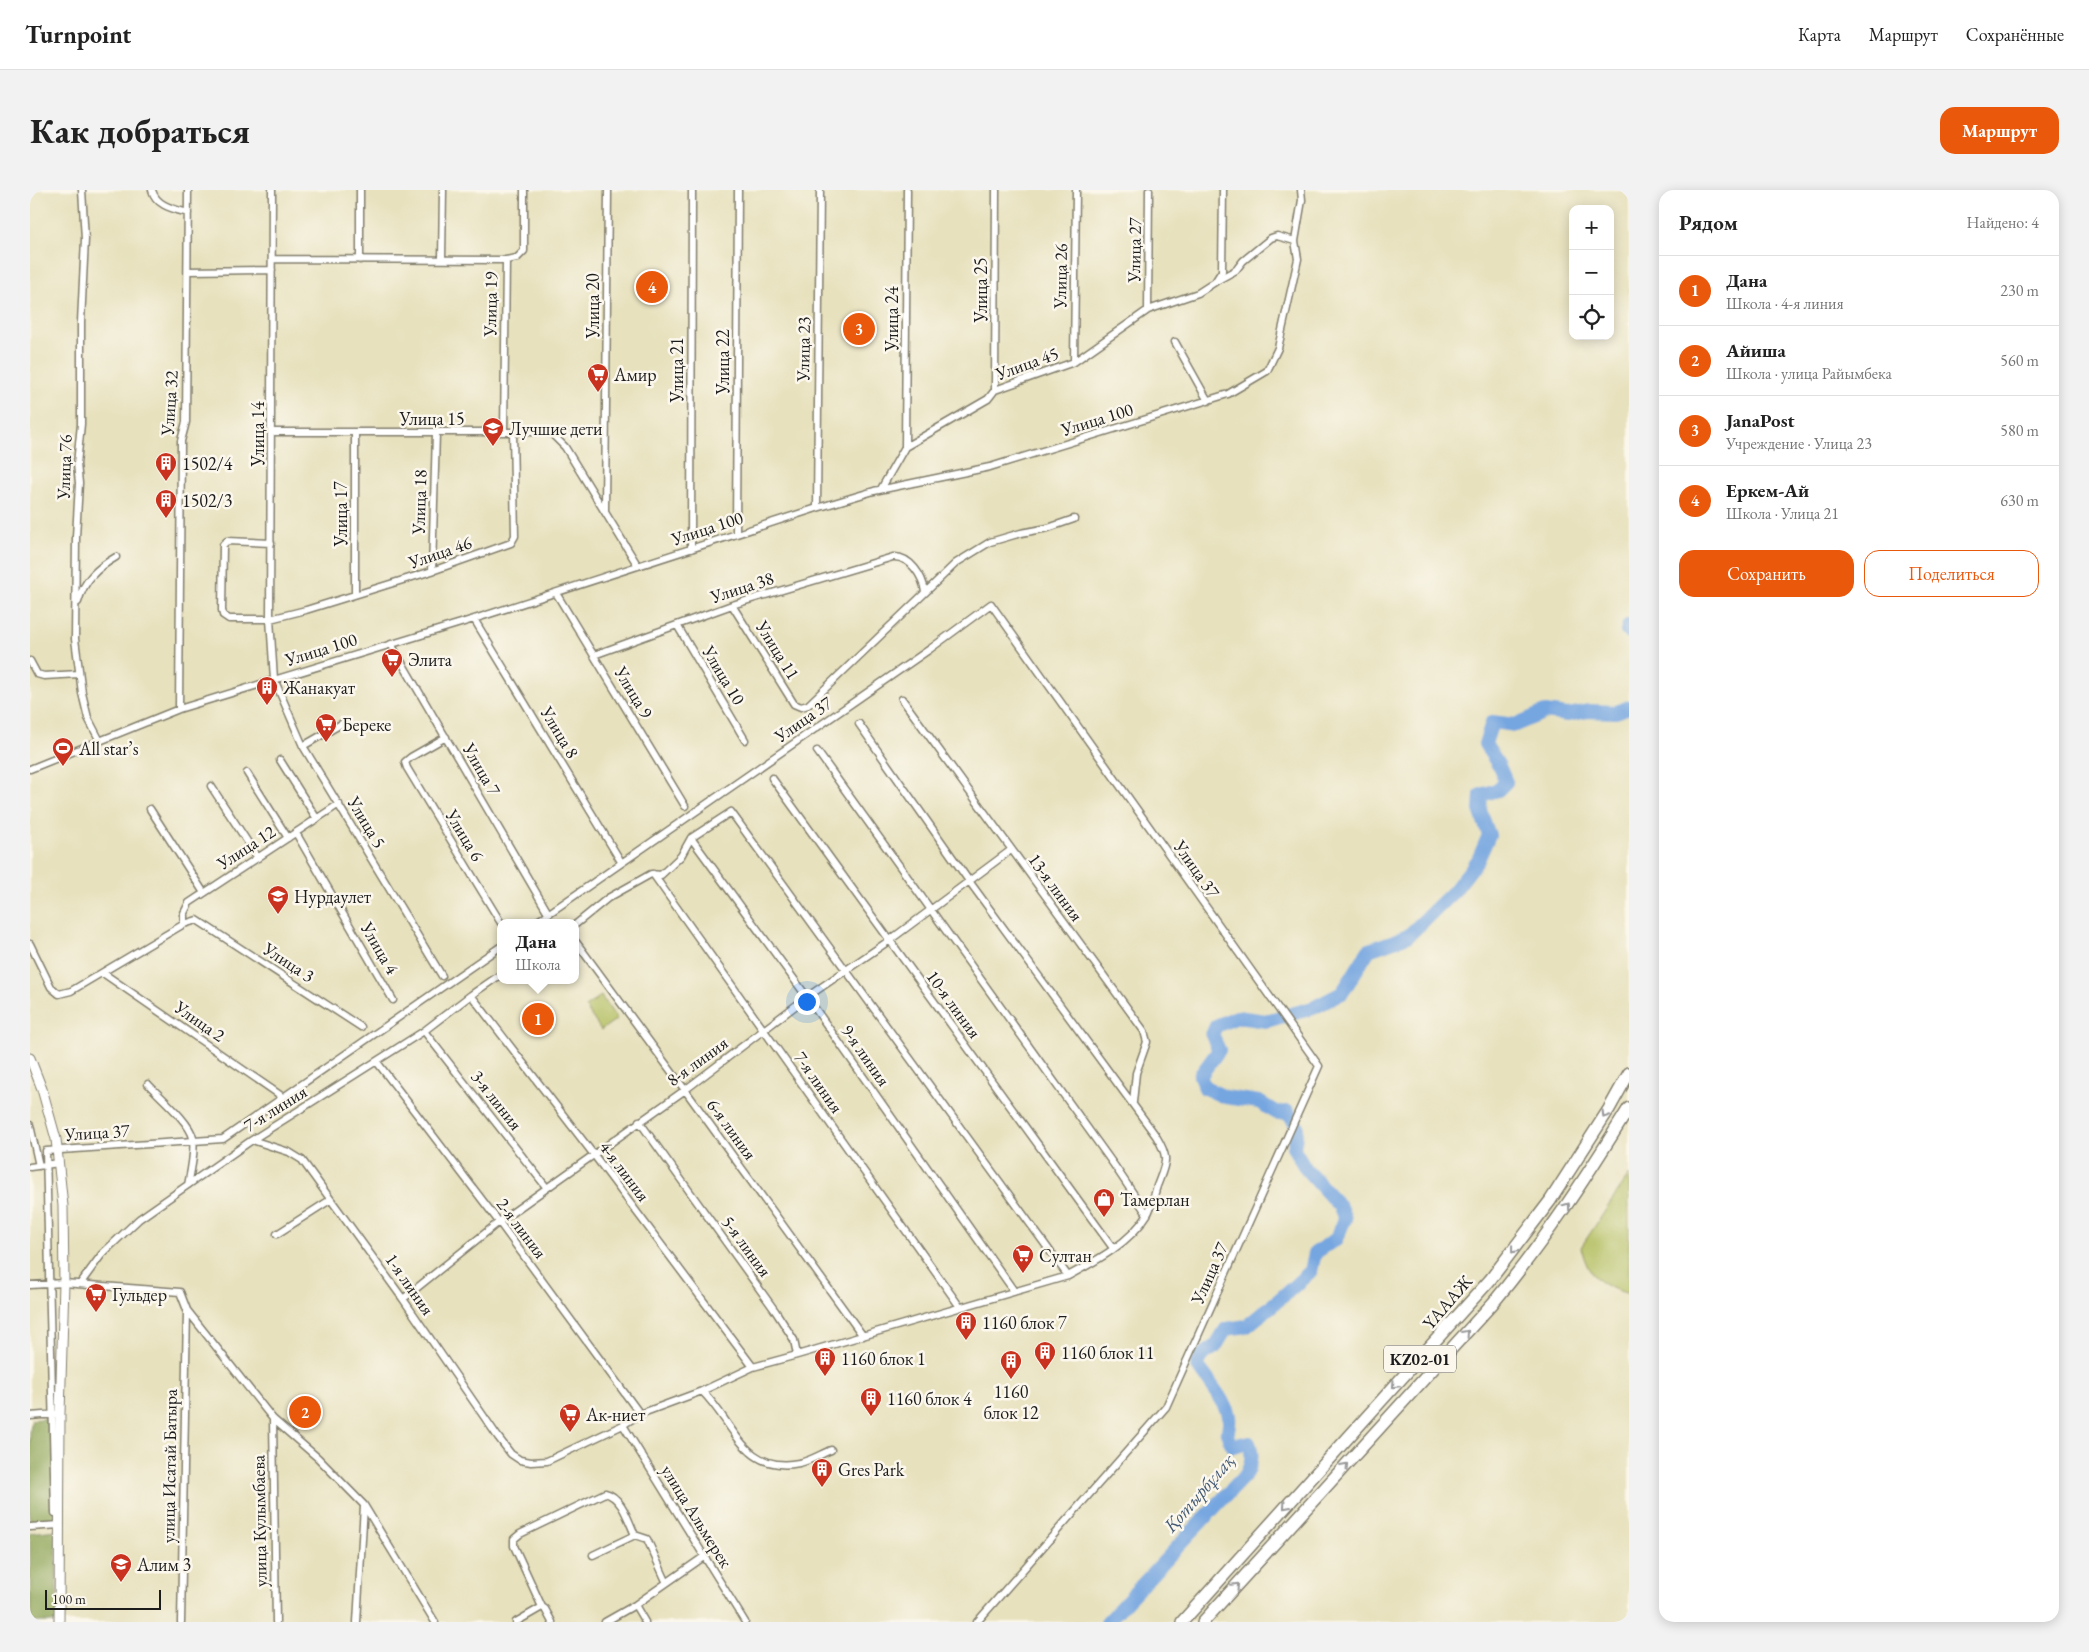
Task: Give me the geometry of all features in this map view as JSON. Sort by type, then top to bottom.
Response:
[{"type":"highway","name":"ҮАААЖ","points":[[1182,1622],[1490,1280],[1550,1201],[1609,1109],[1629,1073]]},
{"type":"highway","name":"ҮАААЖ","points":[[1202,1622],[1493,1303],[1566,1208],[1629,1108]]},
{"type":"main road","points":[[30,1058],[42,1089],[56,1139],[63,1206],[64,1283],[60,1414],[58,1622]]},
{"type":"street","name":"Улица 76","points":[[82,190],[85,239],[81,322],[81,424],[77,464],[80,483],[76,537],[75,640],[82,693],[88,718],[100,741]]},
{"type":"street","points":[[152,190],[154,196],[162,205],[188,214]]},
{"type":"street","name":"Улица 32","points":[[179,709],[181,441],[186,422],[188,190]]},
{"type":"street","name":"Улица 14","points":[[272,190],[270,619],[274,679]]},
{"type":"street","points":[[360,190],[360,260]]},
{"type":"street","points":[[442,259],[443,190]]},
{"type":"street","name":"Улица 19","points":[[504,432],[506,260],[516,258],[524,251],[524,190]]},
{"type":"street","name":"Улица 20","points":[[605,512],[608,190]]},
{"type":"street","name":"Улица 21","points":[[691,549],[692,190]]},
{"type":"street","name":"Улица 22","points":[[736,534],[738,190]]},
{"type":"street","name":"Улица 23","points":[[817,508],[820,190]]},
{"type":"street","name":"Улица 24","points":[[905,447],[907,190]]},
{"type":"street","name":"Улица 25","points":[[995,390],[996,190]]},
{"type":"street","name":"Улица 26","points":[[1074,362],[1076,190]]},
{"type":"street","name":"Улица 27","points":[[1148,310],[1149,190]]},
{"type":"street","points":[[1215,282],[1222,271],[1223,190]]},
{"type":"street","name":"Улица 100","points":[[30,769],[179,709],[474,619],[817,508],[881,489],[990,467],[1228,394],[1267,372],[1278,348],[1298,259],[1295,241],[1302,200],[1301,190]]},
{"type":"street","name":"Улица 45","points":[[905,447],[988,399],[995,390],[1074,362],[1148,310],[1198,293],[1236,270],[1243,261],[1271,238],[1277,236],[1295,241]]},
{"type":"street","points":[[272,259],[506,260]]},
{"type":"street","points":[[188,271],[272,270]]},
{"type":"street","points":[[1175,342],[1208,401]]},
{"type":"street","name":"Улица 15","points":[[272,432],[542,432],[552,434],[559,438],[638,566]]},
{"type":"street","name":"Улица 46","points":[[271,543],[227,541],[224,545],[222,610],[223,615],[229,619],[270,619],[432,571],[514,541],[513,432]]},
{"type":"street","name":"Улица 17","points":[[355,433],[355,594]]},
{"type":"street","name":"Улица 18","points":[[432,571],[436,433]]},
{"type":"street","points":[[881,489],[905,447]]},
{"type":"street","name":"Улица 37","points":[[801,707],[808,705],[956,563],[990,542],[1020,533],[1048,528],[1074,519]]},
{"type":"street","points":[[76,610],[81,591],[92,574],[116,556]]},
{"type":"street","name":"Улица 38","points":[[594,655],[732,605],[901,556],[911,563],[925,592]]},
{"type":"street","name":"Улица 9","points":[[556,593],[685,806]]},
{"type":"street","name":"Улица 37","points":[[541,919],[922,655],[991,604],[1319,1066],[1166,1407],[977,1622]]},
{"type":"street","name":"Улица 11","points":[[732,605],[794,704],[801,707]]},
{"type":"street","name":"Улица 8","points":[[474,619],[620,860]]},
{"type":"street","name":"Улица 10","points":[[677,625],[745,740]]},
{"type":"street","name":"Улица 7","points":[[391,644],[547,911]]},
{"type":"street","points":[[30,661],[37,674],[44,676],[79,674]]},
{"type":"street","name":"Улица 5","points":[[274,679],[303,746],[442,976]]},
{"type":"street","name":"13-я линия","points":[[902,699],[1147,1036],[1147,1042],[1136,1073],[1133,1102]]},
{"type":"street","points":[[303,746],[344,723]]},
{"type":"street","points":[[623,1425],[640,1414],[702,1390],[753,1367],[1068,1276],[1089,1265],[1132,1234],[1147,1214],[1167,1158],[1164,1148],[1133,1102],[969,881],[859,724]]},
{"type":"street","name":"Улица 6","points":[[446,736],[405,762],[499,919]]},
{"type":"street","points":[[817,751],[1114,1165],[1147,1214]]},
{"type":"street","points":[[280,760],[317,819]]},
{"type":"street","points":[[247,773],[288,838]]},
{"type":"street","name":"10-я линия","points":[[772,778],[1113,1248]]},
{"type":"street","points":[[211,786],[258,858]]},
{"type":"street","name":"Улица 12","points":[[184,924],[184,914],[187,906],[339,804]]},
{"type":"street","points":[[150,809],[204,893]]},
{"type":"street","points":[[579,922],[608,898],[650,874],[661,876],[681,856],[691,838],[731,812],[1068,1276]]},
{"type":"street","name":"Улица 4","points":[[296,833],[393,1000]]},
{"type":"street","name":"9-я линия","points":[[691,838],[807,997],[1014,1291]]},
{"type":"street","name":"8-я линия","points":[[403,1299],[499,1222],[685,1090],[807,997],[890,940],[1011,850]]},
{"type":"street","name":"7-я линия","points":[[654,874],[960,1306]]},
{"type":"street","name":"Улица 3","points":[[184,924],[192,920],[200,921],[361,1027]]},
{"type":"street","points":[[30,944],[51,987],[60,994],[71,991],[103,973],[184,924]]},
{"type":"street","name":"6-я линия","points":[[579,946],[863,1336]]},
{"type":"street","name":"Улица 37","points":[[58,1622],[46,1151],[223,1139],[497,949]]},
{"type":"street","name":"Улица 2","points":[[103,973],[280,1095]]},
{"type":"street","name":"7-я линия","points":[[80,1284],[102,1254],[139,1219],[252,1140],[424,1031],[497,977]]},
{"type":"street","name":"4-я линия","points":[[471,995],[753,1367]]},
{"type":"street","name":"3-я линия","points":[[424,1031],[547,1188]]},
{"type":"street","name":"2-я линия","points":[[377,1062],[499,1222],[640,1414]]},
{"type":"street","points":[[148,1084],[186,1125],[193,1138],[192,1162],[188,1185]]},
{"type":"street","name":"5-я линия","points":[[639,1121],[776,1312],[794,1340],[797,1355]]},
{"type":"street","points":[[30,1125],[39,1166]]},
{"type":"street","name":"1-я линия","points":[[252,1140],[289,1152],[302,1160],[403,1299],[511,1454],[520,1460],[531,1462],[547,1461],[623,1425]]},
{"type":"street","points":[[30,1167],[59,1163]]},
{"type":"street","points":[[277,1234],[330,1200]]},
{"type":"street","points":[[30,1285],[64,1283],[180,1292],[187,1310],[273,1419],[318,1458],[364,1505],[435,1622]]},
{"type":"street","name":"улица Исатай Батыра","points":[[182,1622],[187,1310]]},
{"type":"street","points":[[702,1390],[732,1431],[759,1460],[777,1465],[800,1463],[831,1450]]},
{"type":"street","points":[[30,1416],[60,1414]]},
{"type":"street","name":"улица Кулымбаева","points":[[273,1419],[276,1622]]},
{"type":"street","name":"улица Альмерек","points":[[623,1425],[745,1622]]},
{"type":"street","points":[[552,1622],[542,1607],[514,1546],[514,1539],[520,1534],[605,1493],[618,1499],[635,1535]]},
{"type":"street","points":[[357,1622],[364,1505]]},
{"type":"street","points":[[30,1528],[60,1525]]},
{"type":"street","points":[[593,1555],[635,1535],[647,1539],[666,1581]]},
{"type":"street","points":[[606,1622],[705,1556]]},
{"type":"street","points":[[634,1605],[645,1622]]},
{"type":"street","points":[[516,1622],[537,1608],[542,1607]]},
{"type":"green space","points":[[601,996],[617,1019],[601,1030],[585,1007]]},
{"type":"green space","points":[[1629,1175],[1629,1294],[1610,1287],[1596,1278],[1587,1266],[1581,1247]]},
{"type":"green space","points":[[53,1418],[56,1520],[30,1523],[30,1481],[32,1468],[30,1459],[30,1430],[32,1420]]},
{"type":"green space","points":[[56,1530],[57,1622],[31,1622],[30,1533]]},
{"type":"waterway","name":"Қотырбұлақ","points":[[1629,625],[1627,631],[1629,632]]},
{"type":"waterway","name":"Қотырбұлақ","points":[[1107,1622],[1249,1469],[1251,1461],[1249,1442],[1233,1446],[1230,1441],[1228,1437],[1229,1416],[1215,1390],[1197,1365],[1201,1356],[1215,1347],[1226,1329],[1247,1326],[1311,1271],[1315,1253],[1336,1239],[1345,1219],[1340,1207],[1306,1169],[1294,1149],[1297,1126],[1288,1112],[1277,1113],[1259,1102],[1225,1097],[1205,1088],[1200,1076],[1219,1050],[1212,1035],[1216,1026],[1237,1017],[1266,1021],[1313,1008],[1342,993],[1369,950],[1408,936],[1454,891],[1478,860],[1489,835],[1480,810],[1481,795],[1498,790],[1506,782],[1499,766],[1485,744],[1492,722],[1515,725],[1545,712],[1568,715],[1588,711],[1616,712],[1629,707]]},
{"type":"place","name":"Еркем-Ай","points":[[652,287]]},
{"type":"place","name":"JanaPost","points":[[859,329]]},
{"type":"place","name":"Амир","points":[[598,393]]},
{"type":"place","name":"Лучшие дети","points":[[493,447]]},
{"type":"place","name":"1502/4","points":[[166,482]]},
{"type":"place","name":"1502/3","points":[[166,519]]},
{"type":"place","name":"Элита","points":[[392,678]]},
{"type":"place","name":"Жанакуат","points":[[267,706]]},
{"type":"place","name":"Береке","points":[[326,743]]},
{"type":"place","name":"All star’s","points":[[63,767]]},
{"type":"place","name":"Нурдаулет","points":[[278,915]]},
{"type":"place","name":"Дана","points":[[538,1019]]},
{"type":"place","name":"Тамерлан","points":[[1104,1218]]},
{"type":"place","name":"Султан","points":[[1023,1274]]},
{"type":"place","name":"Гульдер","points":[[96,1313]]},
{"type":"place","name":"1160 блок 7","points":[[966,1341]]},
{"type":"place","name":"1160 блок 11","points":[[1045,1371]]},
{"type":"place","name":"1160 блок 1","points":[[825,1377]]},
{"type":"place","name":"1160 блок 12","points":[[1011,1380]]},
{"type":"place","name":"Айиша","points":[[305,1412]]},
{"type":"place","name":"1160 блок 4","points":[[871,1417]]},
{"type":"place","name":"Ак-ниет","points":[[570,1433]]},
{"type":"place","name":"Gres Park","points":[[822,1488]]},
{"type":"place","name":"Алим 3","points":[[121,1583]]}]
